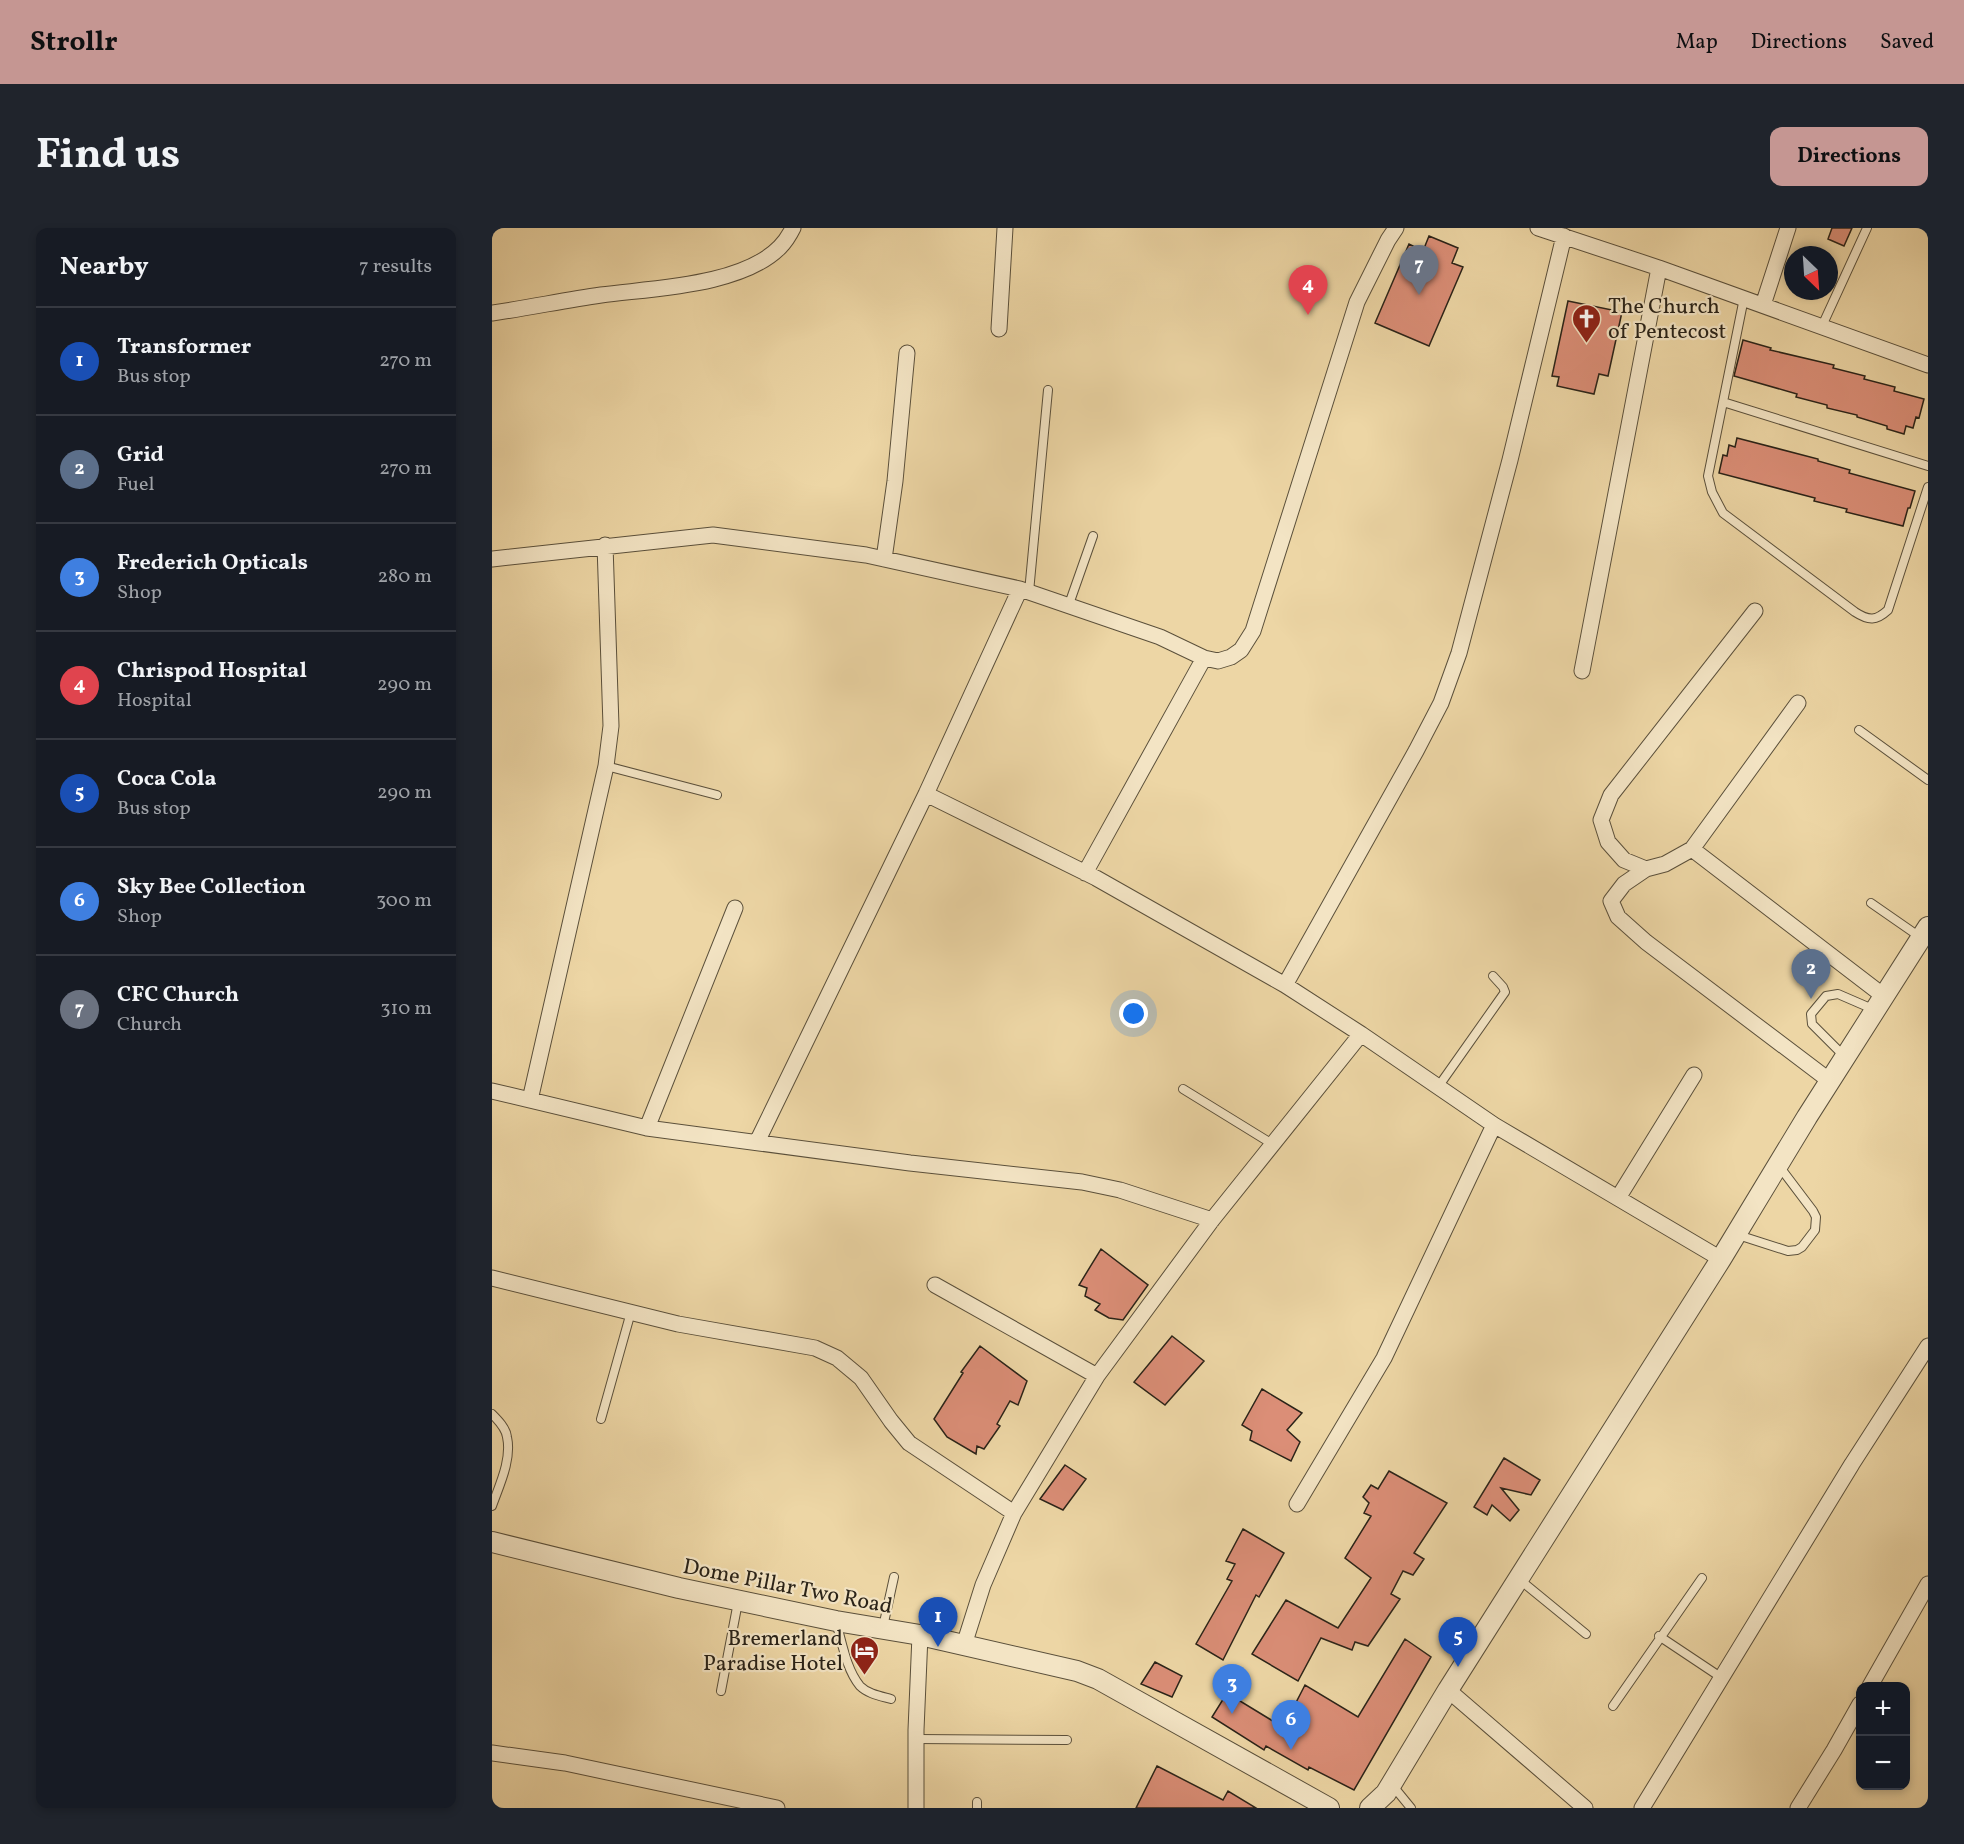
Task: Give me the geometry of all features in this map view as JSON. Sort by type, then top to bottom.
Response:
[{"type":"street","points":[[492,313],[704,281],[740,272],[763,261],[781,247],[793,228]]},
{"type":"street","points":[[999,329],[1005,228]]},
{"type":"street","points":[[492,559],[713,536],[866,555],[1024,591],[1160,637],[1204,658],[1218,661],[1230,657],[1240,650],[1253,631],[1357,302],[1396,228]]},
{"type":"street","points":[[1538,228],[1659,267],[1928,365]]},
{"type":"street","points":[[1764,305],[1788,228]]},
{"type":"street","points":[[1285,985],[1441,702],[1462,642],[1510,460],[1564,236]]},
{"type":"street","points":[[1582,671],[1659,267]]},
{"type":"street","points":[[884,559],[895,481],[907,353]]},
{"type":"street","points":[[530,1100],[606,766],[611,726],[605,546]]},
{"type":"street","points":[[757,1142],[1024,591]]},
{"type":"street","points":[[1646,869],[1624,860],[1608,842],[1601,820],[1611,795],[1755,611]]},
{"type":"street","points":[[1085,873],[1204,658]]},
{"type":"street","points":[[1798,703],[1692,849],[1665,864],[1646,869],[1624,884],[1611,901],[1618,917],[1646,942],[1830,1081]]},
{"type":"street","points":[[926,794],[1085,873],[1285,985],[1494,1125],[1721,1259]]},
{"type":"street","points":[[1692,849],[1880,1004]]},
{"type":"street","points":[[647,1128],[735,908]]},
{"type":"street","points":[[1370,1808],[1392,1784],[1448,1690],[1925,932]]},
{"type":"street","points":[[964,1645],[983,1585],[1014,1513],[1097,1376],[1212,1220],[1361,1034]]},
{"type":"street","points":[[1618,1198],[1694,1075]]},
{"type":"street","points":[[492,1091],[647,1128],[910,1163],[1082,1182],[1120,1190],[1212,1220]]},
{"type":"street","points":[[1297,1504],[1384,1358],[1494,1125]]},
{"type":"street","points":[[492,1278],[678,1324],[815,1348],[837,1358],[861,1377],[909,1443],[1014,1513]]},
{"type":"street","points":[[935,1285],[1097,1376]]},
{"type":"street","points":[[1642,1808],[1852,1464],[1928,1346]]},
{"type":"street","name":"Dome Pillar Two Road","points":[[492,1542],[679,1588],[836,1621],[920,1635],[1077,1671],[1098,1678],[1329,1808]]},
{"type":"street","points":[[1872,1682],[1928,1584]]},
{"type":"street","points":[[916,1808],[920,1635]]},
{"type":"street","points":[[1448,1690],[1585,1808]]},
{"type":"street","points":[[1798,1808],[1856,1711]]},
{"type":"street","points":[[492,1753],[565,1763],[777,1808]]},
{"type":"lane","points":[[1822,326],[1867,228]]},
{"type":"lane","points":[[1744,298],[1708,476],[1712,492],[1723,513],[1866,619],[1878,619],[1888,610],[1928,487]]},
{"type":"lane","points":[[1024,591],[1048,390]]},
{"type":"lane","points":[[1723,402],[1928,466]]},
{"type":"lane","points":[[1068,607],[1094,536]]},
{"type":"lane","points":[[1859,730],[1928,780]]},
{"type":"lane","points":[[606,766],[717,795]]},
{"type":"lane","points":[[1871,903],[1925,932]]},
{"type":"lane","points":[[1438,1087],[1506,992],[1492,976]]},
{"type":"lane","points":[[1846,1057],[1812,1024],[1811,1014],[1826,996],[1838,994],[1880,1004]]},
{"type":"lane","points":[[1183,1089],[1274,1145]]},
{"type":"lane","points":[[1736,1234],[1788,1251],[1802,1247],[1815,1230],[1813,1211],[1779,1165]]},
{"type":"lane","points":[[601,1419],[631,1312]]},
{"type":"lane","points":[[492,1414],[500,1422],[507,1436],[508,1448],[505,1466],[492,1506]]},
{"type":"lane","points":[[882,1629],[894,1577]]},
{"type":"lane","points":[[1613,1706],[1659,1636],[1702,1578]]},
{"type":"lane","points":[[1518,1579],[1586,1634]]},
{"type":"lane","points":[[721,1691],[738,1601]]},
{"type":"lane","points":[[836,1621],[851,1670],[860,1686],[873,1694],[891,1699]]},
{"type":"lane","points":[[1659,1636],[1722,1678]]},
{"type":"lane","points":[[916,1739],[1067,1740]]},
{"type":"lane","points":[[1392,1784],[1411,1808]]},
{"type":"building","points":[[1832,228],[1852,228],[1844,246],[1828,239]]},
{"type":"building","points":[[1429,236],[1458,248],[1452,263],[1463,267],[1429,346],[1375,323],[1409,244],[1423,251]]},
{"type":"building","name":"The Church of Pentecost","points":[[1568,301],[1622,312],[1608,376],[1599,374],[1594,394],[1557,386],[1559,377],[1552,376]]},
{"type":"building","points":[[1743,340],[1771,348],[1770,350],[1834,365],[1833,368],[1865,376],[1864,379],[1895,387],[1894,391],[1924,399],[1919,418],[1916,417],[1913,428],[1906,426],[1904,434],[1857,417],[1857,415],[1796,397],[1797,394],[1734,376]]},
{"type":"building","points":[[1737,438],[1818,459],[1818,461],[1850,470],[1849,473],[1915,491],[1903,526],[1846,512],[1847,509],[1814,501],[1815,498],[1719,473],[1723,455],[1727,456],[1729,445],[1735,447]]},
{"type":"building","points":[[1101,1249],[1148,1285],[1123,1320],[1109,1318],[1095,1310],[1100,1304],[1085,1296],[1087,1288],[1079,1285]]},
{"type":"building","points":[[1172,1336],[1204,1361],[1165,1405],[1134,1382]]},
{"type":"building","points":[[980,1346],[1027,1381],[1018,1405],[1010,1401],[997,1424],[1000,1426],[984,1449],[977,1446],[976,1454],[947,1437],[934,1419],[963,1373],[961,1372]]},
{"type":"building","points":[[1262,1389],[1302,1413],[1287,1430],[1300,1442],[1291,1461],[1250,1440],[1252,1431],[1242,1425]]},
{"type":"building","points":[[1504,1458],[1540,1480],[1531,1495],[1501,1488],[1519,1510],[1510,1521],[1492,1505],[1487,1515],[1474,1507]]},
{"type":"building","points":[[1065,1465],[1086,1479],[1063,1510],[1040,1499]]},
{"type":"building","points":[[1389,1471],[1447,1503],[1414,1553],[1424,1559],[1413,1575],[1403,1571],[1391,1594],[1400,1599],[1368,1646],[1355,1642],[1352,1650],[1321,1638],[1298,1681],[1252,1654],[1286,1600],[1338,1628],[1371,1578],[1345,1558],[1371,1516],[1364,1513],[1369,1503],[1363,1497],[1371,1485],[1378,1489]]},
{"type":"building","points":[[1243,1529],[1284,1553],[1259,1597],[1256,1595],[1223,1660],[1196,1644],[1232,1581],[1227,1579],[1235,1564],[1226,1561]]},
{"type":"building","points":[[1405,1639],[1431,1657],[1354,1790],[1309,1767],[1308,1770],[1266,1746],[1264,1750],[1212,1717],[1227,1693],[1281,1726],[1289,1716],[1305,1685],[1358,1717]]},
{"type":"building","points":[[1155,1662],[1182,1676],[1172,1697],[1141,1684]]},
{"type":"building","points":[[1157,1766],[1223,1800],[1228,1791],[1256,1808],[1136,1808]]},
{"type":"place","name":"CFC Church","points":[[1419,295]]},
{"type":"place","name":"Chrispod Hospital","points":[[1308,315]]},
{"type":"place","name":"The Church of Pentecost","points":[[1587,344]]},
{"type":"place","name":"Grid","points":[[1811,999]]},
{"type":"place","name":"Transformer","points":[[938,1647]]},
{"type":"place","name":"Coca Cola","points":[[1458,1667]]},
{"type":"place","name":"Bremerland Paradise Hotel","points":[[864,1676]]},
{"type":"place","name":"Frederich Opticals","points":[[1232,1714]]},
{"type":"place","name":"Sky Bee Collection","points":[[1291,1750]]}]
